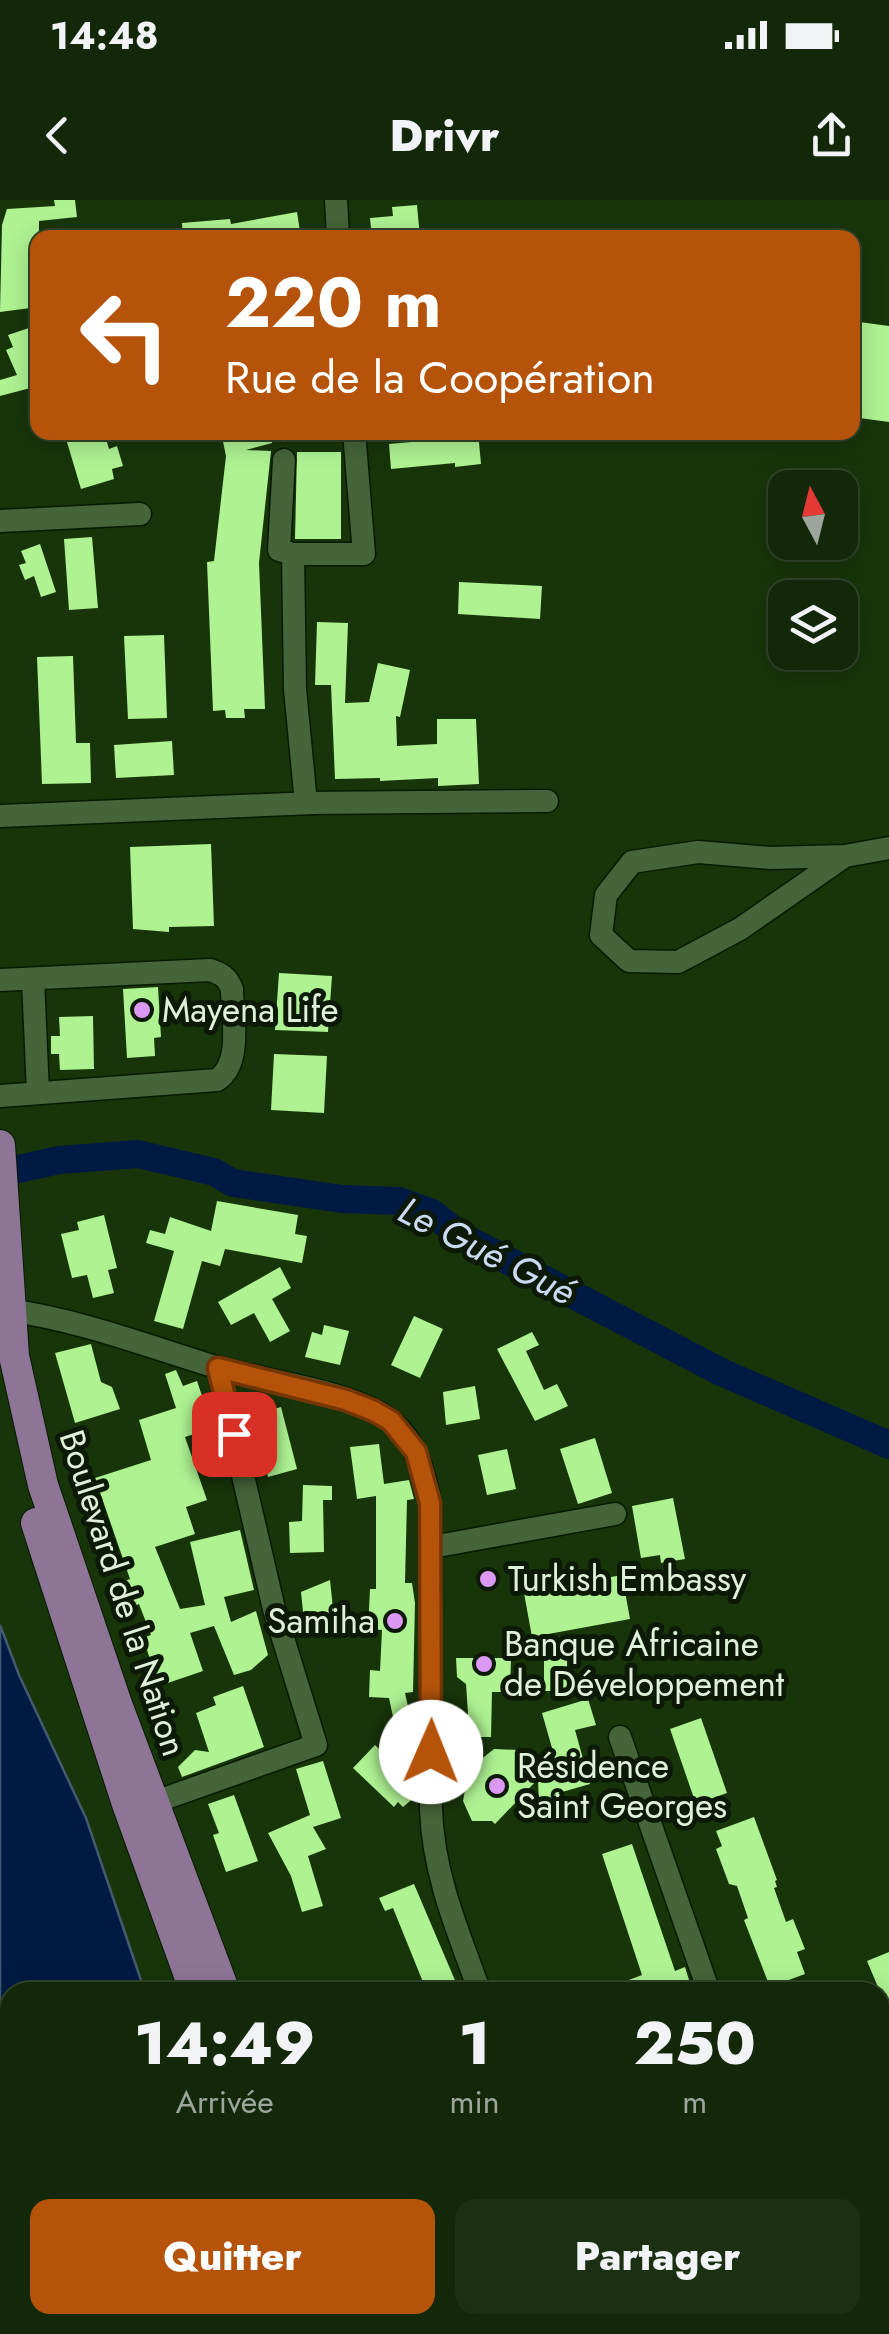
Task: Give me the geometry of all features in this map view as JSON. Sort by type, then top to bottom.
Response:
[{"type":"main road","name":"Boulevard de la Nation","points":[[0,1145],[8,1310],[18,1376],[43,1485],[117,1704],[221,1982]]},
{"type":"main road","name":"Boulevard de la Nation","points":[[0,1379],[29,1501],[61,1608],[191,1982]]},
{"type":"street","points":[[336,200],[338,230]]},
{"type":"street","points":[[284,460],[278,550],[293,554],[364,554],[355,440]]},
{"type":"street","points":[[0,522],[140,514]]},
{"type":"street","points":[[293,554],[295,689],[310,803]]},
{"type":"street","points":[[0,816],[310,803],[546,801]]},
{"type":"street","points":[[845,856],[740,929],[678,962],[629,961],[601,935],[606,895],[632,862],[698,852],[770,858],[845,856],[889,848]]},
{"type":"street","points":[[0,980],[210,970],[228,979],[232,988],[232,1055],[224,1075],[217,1080],[0,1096]]},
{"type":"street","points":[[33,979],[38,1093]]},
{"type":"street","points":[[8,1310],[97,1329],[218,1368],[346,1400],[391,1421],[416,1452],[430,1503],[432,1547],[431,1831],[438,1874],[476,1982]]},
{"type":"street","points":[[155,1802],[316,1745],[274,1609],[218,1368]]},
{"type":"street","points":[[432,1547],[615,1514]]},
{"type":"street","points":[[620,1738],[705,1982]]},
{"type":"water","points":[[0,1625],[86,1818],[142,1982],[0,1982]]},
{"type":"building","points":[[54,200],[75,200],[77,217],[39,221],[39,230],[30,230],[30,308],[0,312],[2,225],[7,209],[55,206]]},
{"type":"building","points":[[417,205],[419,230],[371,230],[370,218],[393,216],[392,207]]},
{"type":"building","points":[[297,212],[300,230],[182,230],[182,223],[230,219],[231,224]]},
{"type":"building","points":[[860,322],[889,326],[889,422],[860,418]]},
{"type":"building","points":[[30,328],[30,388],[0,396],[0,380],[17,375],[6,350],[13,347],[8,335]]},
{"type":"building","points":[[66,440],[106,440],[109,449],[117,446],[123,466],[112,469],[114,479],[81,489]]},
{"type":"building","points":[[223,440],[272,440],[246,450],[271,451],[259,563],[265,709],[244,709],[245,718],[226,718],[225,710],[213,711],[207,562],[214,561],[226,456]]},
{"type":"building","points":[[479,440],[481,464],[391,469],[389,444]]},
{"type":"building","points":[[297,452],[341,452],[341,539],[295,539]]},
{"type":"building","points":[[92,537],[98,608],[69,610],[64,539]]},
{"type":"building","points":[[40,544],[56,592],[41,597],[34,576],[25,580],[19,565],[26,563],[21,551]]},
{"type":"building","points":[[459,582],[542,586],[540,619],[458,614]]},
{"type":"building","points":[[317,622],[348,623],[345,703],[369,702],[378,663],[410,670],[400,717],[396,716],[397,746],[437,744],[437,719],[476,719],[479,784],[438,786],[438,778],[335,779],[331,685],[315,685]]},
{"type":"building","points":[[164,635],[167,718],[128,719],[124,636]]},
{"type":"building","points":[[73,656],[76,743],[90,743],[91,783],[42,784],[37,657]]},
{"type":"building","points":[[172,741],[174,775],[116,778],[114,745]]},
{"type":"building","points":[[211,844],[214,926],[169,927],[169,932],[133,929],[130,847]]},
{"type":"building","points":[[279,973],[332,976],[328,1032],[275,1030]]},
{"type":"building","name":"Mayena Life","points":[[158,987],[161,1037],[154,1038],[155,1056],[127,1058],[123,989]]},
{"type":"building","points":[[93,1016],[94,1069],[60,1070],[59,1054],[51,1054],[51,1036],[60,1036],[59,1017]]},
{"type":"building","points":[[274,1054],[327,1056],[324,1113],[271,1110]]},
{"type":"building","points":[[217,1201],[298,1215],[295,1234],[307,1236],[302,1263],[225,1249],[220,1266],[202,1261],[183,1329],[154,1321],[174,1251],[146,1243],[150,1230],[165,1234],[170,1217],[211,1231]]},
{"type":"building","points":[[104,1215],[117,1268],[108,1270],[114,1293],[93,1298],[87,1275],[72,1278],[61,1234],[79,1230],[77,1222]]},
{"type":"building","points":[[280,1267],[291,1288],[272,1299],[290,1331],[270,1342],[254,1313],[231,1325],[218,1302]]},
{"type":"building","points":[[414,1316],[443,1329],[420,1378],[391,1365]]},
{"type":"building","points":[[324,1325],[349,1331],[340,1365],[305,1357],[312,1332],[322,1335]]},
{"type":"building","points":[[532,1332],[539,1345],[526,1351],[544,1390],[557,1384],[568,1406],[535,1421],[497,1349]]},
{"type":"building","points":[[91,1344],[101,1382],[112,1387],[120,1409],[75,1423],[55,1353]]},
{"type":"building","points":[[176,1370],[183,1386],[197,1381],[213,1428],[185,1437],[207,1500],[186,1507],[195,1534],[155,1547],[180,1609],[205,1605],[190,1542],[240,1530],[254,1590],[224,1597],[231,1622],[256,1611],[268,1655],[251,1670],[234,1675],[214,1626],[190,1633],[203,1671],[159,1686],[143,1638],[151,1635],[139,1604],[132,1607],[122,1582],[130,1579],[95,1478],[151,1460],[139,1420],[176,1408],[165,1374]]},
{"type":"building","points":[[475,1386],[480,1419],[446,1425],[443,1392]]},
{"type":"building","points":[[281,1407],[297,1469],[268,1477],[252,1415]]},
{"type":"building","points":[[595,1438],[612,1493],[578,1504],[560,1449]]},
{"type":"building","points":[[379,1444],[384,1484],[409,1480],[414,1499],[407,1500],[405,1583],[412,1583],[415,1603],[413,1692],[405,1693],[412,1725],[395,1726],[389,1698],[369,1697],[370,1670],[380,1671],[382,1630],[368,1629],[370,1589],[376,1589],[376,1496],[357,1499],[350,1447]]},
{"type":"building","points":[[507,1449],[516,1489],[487,1495],[478,1455]]},
{"type":"building","points":[[303,1485],[332,1486],[332,1500],[323,1500],[324,1552],[290,1553],[289,1522],[302,1521]]},
{"type":"building","points":[[673,1498],[685,1559],[661,1563],[660,1555],[641,1558],[632,1506]]},
{"type":"building","points":[[622,1575],[630,1619],[532,1637],[524,1593]]},
{"type":"building","points":[[330,1580],[334,1618],[304,1621],[301,1592]]},
{"type":"building","points":[[456,1658],[511,1658],[510,1692],[492,1692],[491,1737],[455,1737],[456,1714],[468,1714],[466,1684],[457,1677]]},
{"type":"building","points":[[544,1658],[567,1658],[567,1691],[544,1691]]},
{"type":"building","points":[[243,1686],[264,1747],[182,1777],[178,1767],[195,1750],[209,1752],[196,1713],[216,1705],[213,1697]]},
{"type":"building","points":[[588,1699],[596,1725],[575,1730],[590,1784],[555,1794],[558,1801],[539,1806],[538,1779],[495,1824],[472,1821],[463,1801],[468,1774],[480,1760],[494,1749],[529,1752],[560,1776],[542,1713]]},
{"type":"building","points":[[701,1718],[727,1793],[696,1804],[670,1729]]},
{"type":"building","points":[[375,1745],[416,1784],[416,1796],[403,1807],[398,1802],[394,1807],[353,1768]]},
{"type":"building","points":[[323,1761],[341,1818],[313,1827],[326,1849],[308,1856],[323,1906],[302,1912],[291,1876],[268,1833],[310,1815],[296,1769]]},
{"type":"building","points":[[234,1795],[258,1861],[226,1872],[213,1835],[219,1833],[208,1804]]},
{"type":"building","points":[[754,1817],[777,1880],[774,1888],[786,1922],[793,1919],[805,1949],[797,1952],[805,1974],[783,1982],[768,1982],[744,1920],[748,1918],[737,1886],[729,1884],[716,1849],[722,1846],[716,1831]]},
{"type":"building","points":[[632,1844],[675,1971],[685,1967],[690,1982],[623,1982],[642,1975],[602,1854]]},
{"type":"building","points":[[414,1884],[456,1982],[423,1982],[393,1908],[385,1911],[379,1898]]},
{"type":"building","points":[[889,1952],[889,1982],[876,1982],[867,1961]]},
{"type":"waterway","name":"Le Gué Gué","points":[[0,1173],[59,1160],[138,1154],[214,1172],[233,1183],[342,1199],[399,1201],[432,1213],[461,1236],[721,1372],[889,1445]]},
{"type":"place","name":"Mayena Life","points":[[142,1010]]},
{"type":"place","name":"Turkish Embassy","points":[[488,1579]]},
{"type":"place","name":"Samiha","points":[[395,1621]]},
{"type":"place","name":"Banque Africaine de Développement","points":[[484,1664]]},
{"type":"place","name":"Résidence Saint Georges","points":[[497,1786]]},
{"type":"route","points":[[234,1434],[218,1368],[346,1400],[374,1411],[391,1421],[416,1452],[430,1503],[431,1752]]}]
